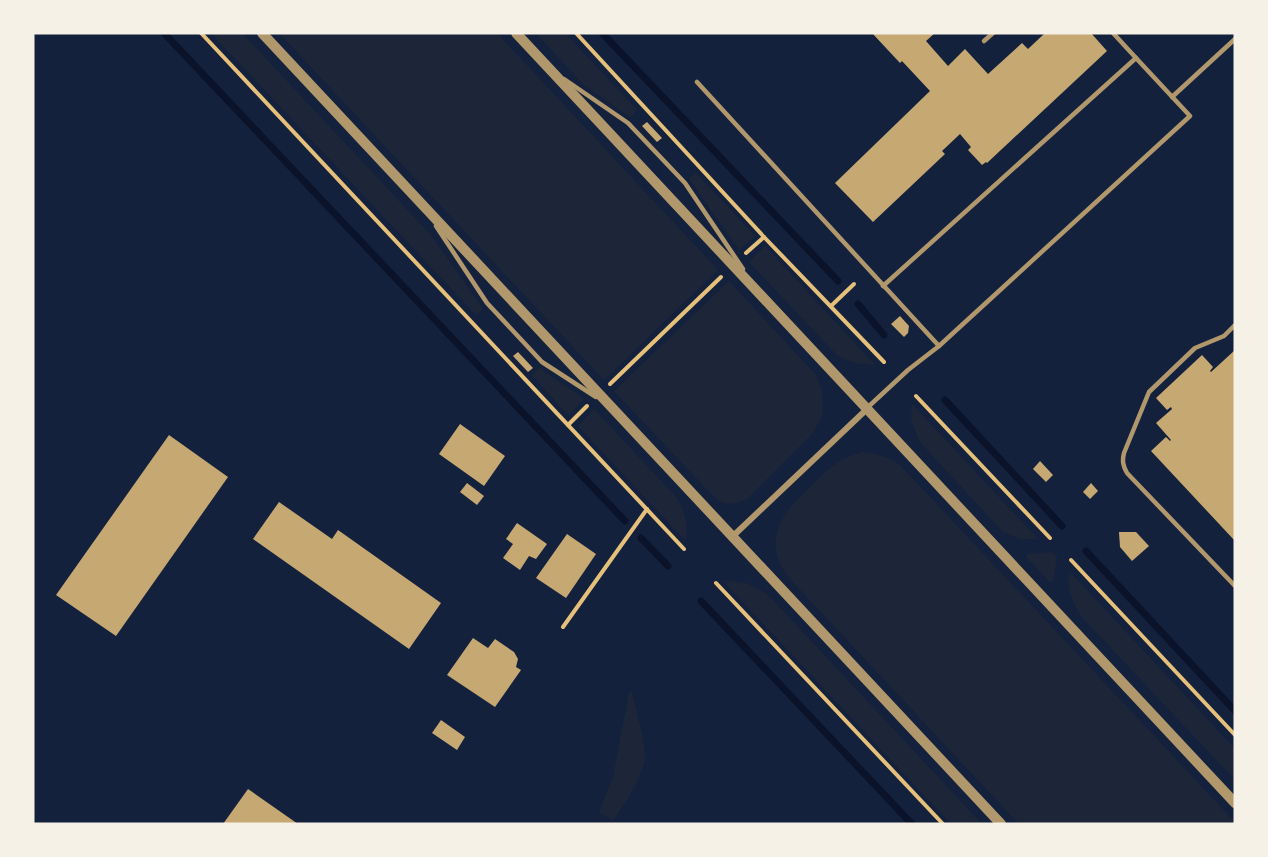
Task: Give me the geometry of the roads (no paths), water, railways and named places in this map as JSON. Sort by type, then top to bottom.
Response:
[{"type":"street","points":[[262,33],[1001,824]]},
{"type":"street","points":[[516,33],[1235,802]]},
{"type":"street","points":[[732,537],[867,409]]},
{"type":"lane","points":[[984,41],[993,33]]},
{"type":"lane","points":[[867,409],[1190,116],[1113,33]]},
{"type":"lane","points":[[1172,97],[1235,39]]},
{"type":"lane","points":[[883,286],[1136,58]]},
{"type":"lane","points":[[550,69],[628,123],[678,175],[758,292]]},
{"type":"lane","points":[[697,82],[939,346]]},
{"type":"lane","points":[[421,204],[487,303],[542,362],[610,406]]},
{"type":"lane","points":[[1235,325],[1224,336],[1195,348],[1149,392],[1123,460],[1127,473],[1235,585]]},
{"type":"waterway","points":[[164,33],[625,521]]},
{"type":"waterway","points":[[602,33],[838,281]]},
{"type":"waterway","points":[[858,304],[884,335]]},
{"type":"waterway","points":[[945,400],[1062,526]]},
{"type":"waterway","points":[[641,538],[668,566]]},
{"type":"waterway","points":[[1086,551],[1235,711]]},
{"type":"waterway","points":[[701,601],[912,824]]}]
